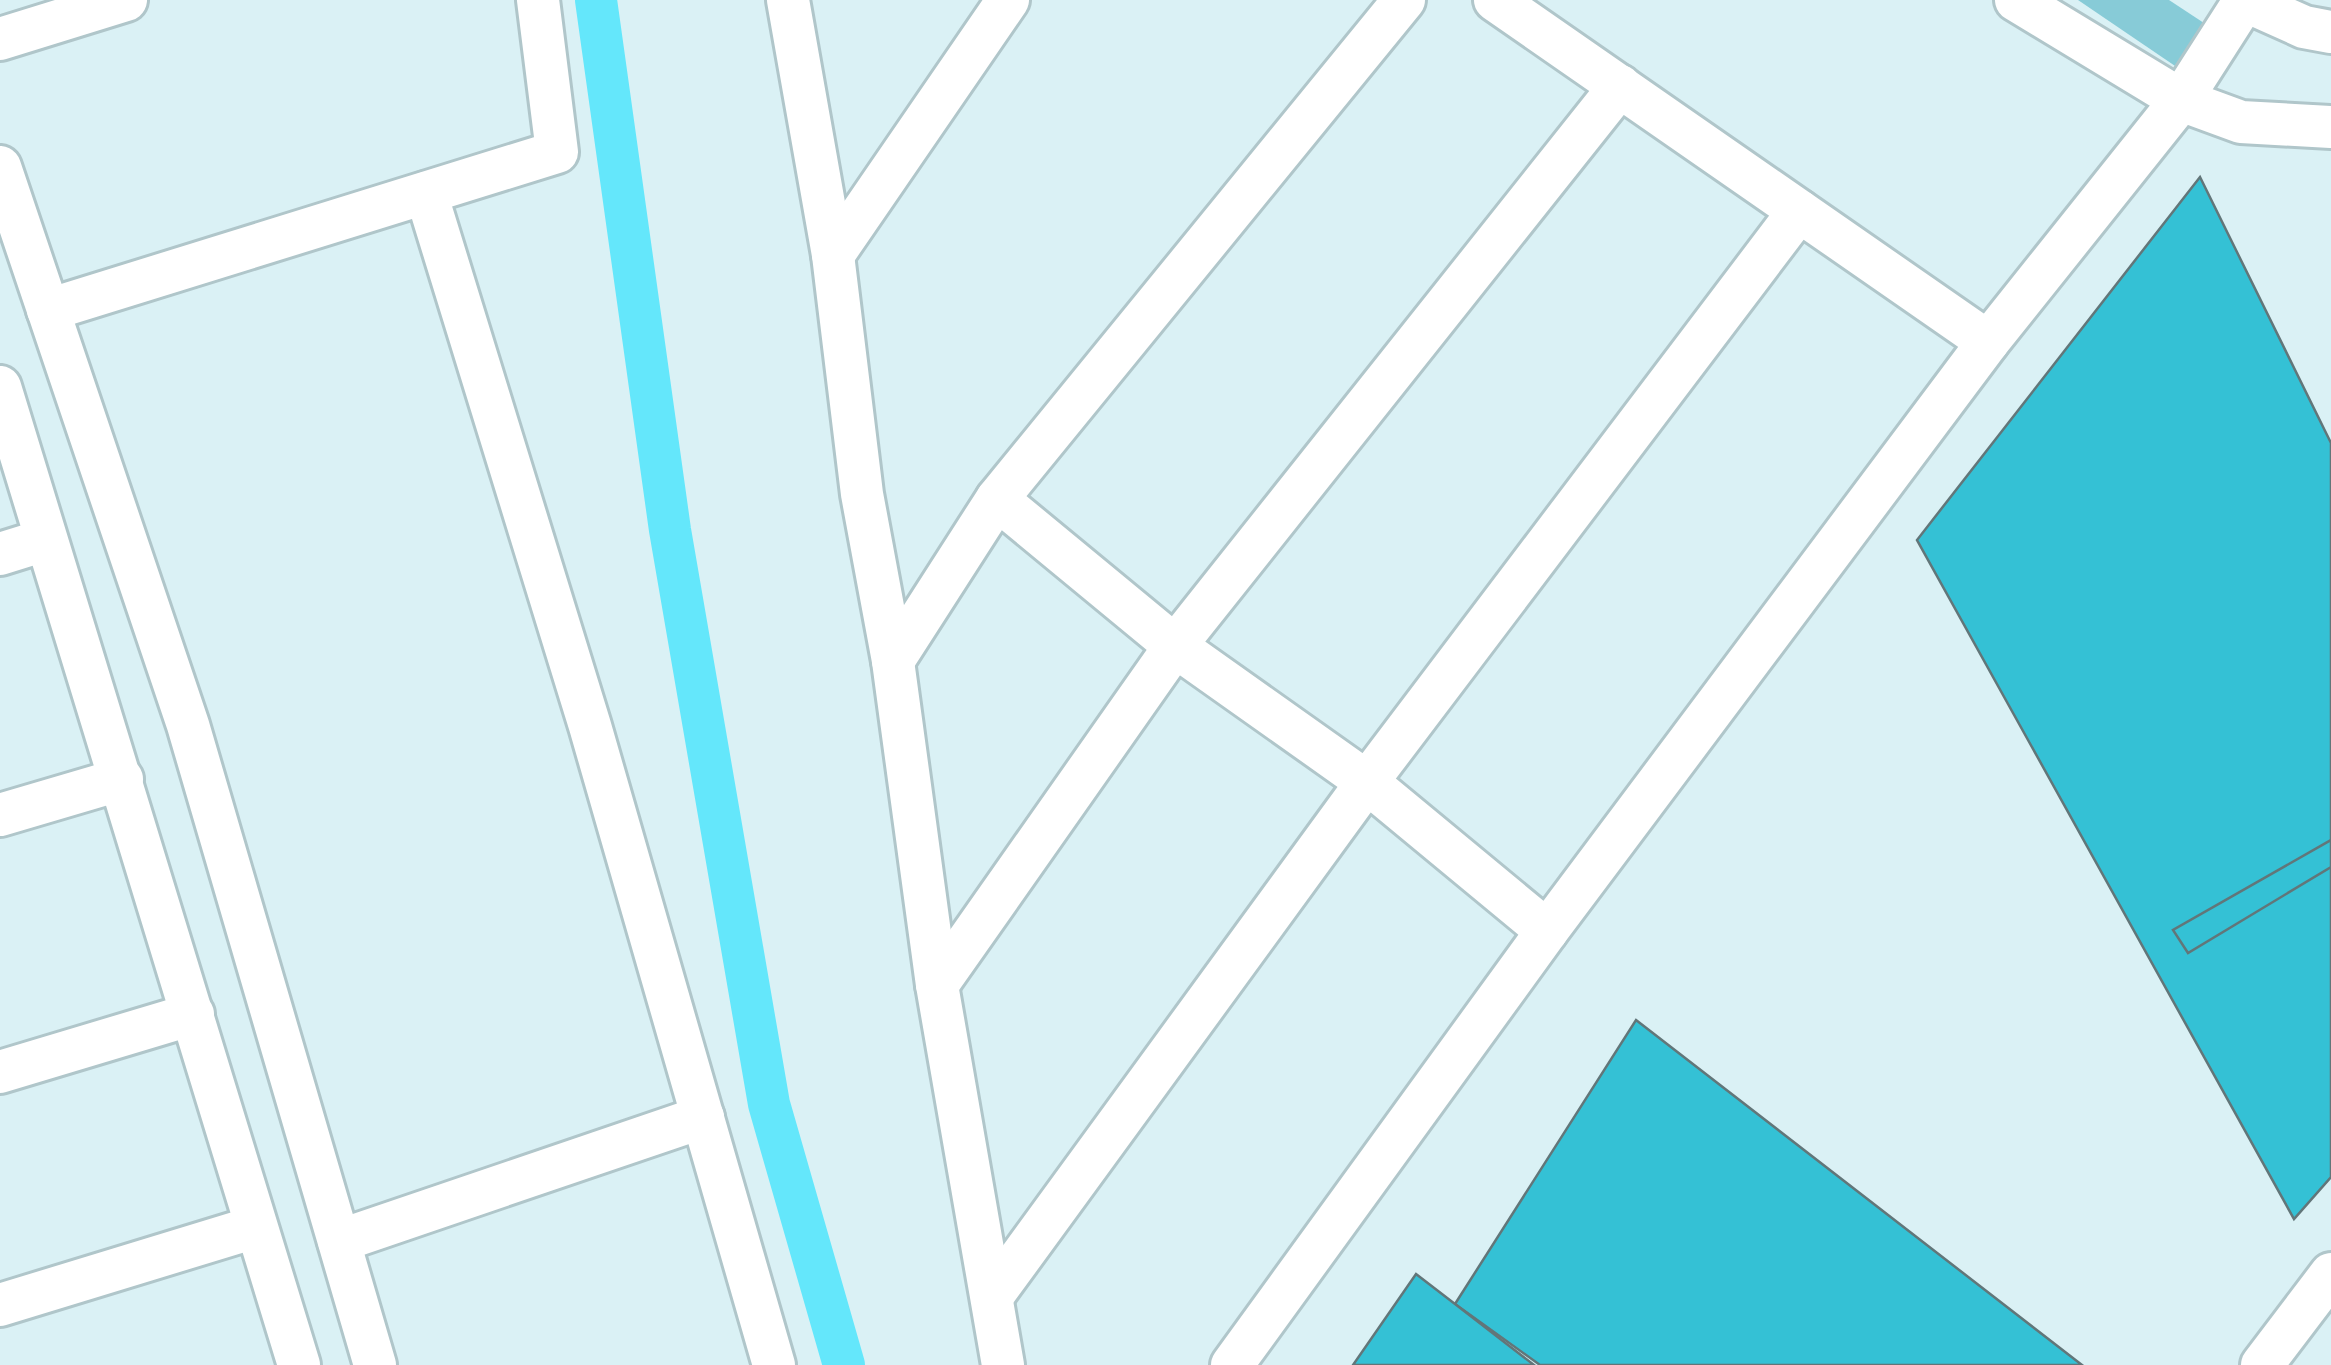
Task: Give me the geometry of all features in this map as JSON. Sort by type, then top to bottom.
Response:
[{"type":"street","points":[[0,39],[126,0]]},
{"type":"street","points":[[48,310],[556,152],[538,0]]},
{"type":"street","points":[[788,0],[833,255],[862,494],[893,661],[937,985],[1003,1365]]},
{"type":"street","points":[[833,255],[1008,0]]},
{"type":"street","points":[[893,661],[997,500],[1404,0]]},
{"type":"street","points":[[1495,0],[1988,342]]},
{"type":"street","points":[[2016,0],[2181,100],[2241,122],[2331,127]]},
{"type":"street","points":[[1232,1365],[1547,931],[1988,342],[2181,100],[2244,0],[2304,27],[2331,32]]},
{"type":"street","points":[[937,985],[1175,646],[1620,86]]},
{"type":"street","points":[[0,167],[188,725],[375,1365]]},
{"type":"street","points":[[426,194],[590,726],[774,1365]]},
{"type":"street","points":[[992,1295],[1366,782],[1799,211]]},
{"type":"street","points":[[0,387],[299,1365]]},
{"type":"street","points":[[997,500],[1175,646],[1366,782],[1547,931]]},
{"type":"street","points":[[0,554],[45,540]]},
{"type":"street","points":[[0,815],[122,779]]},
{"type":"street","points":[[0,1072],[193,1014]]},
{"type":"street","points":[[339,1241],[702,1117]]},
{"type":"street","points":[[0,1305],[256,1227]]},
{"type":"street","points":[[2262,1365],[2331,1274]]},
{"type":"shaded area","points":[[2078,0],[2169,0],[2210,27],[2181,70]]},
{"type":"building","points":[[2200,177],[2331,443],[2331,1177],[2294,1219],[1917,540]]},
{"type":"building","points":[[2331,840],[2331,867],[2188,953],[2173,930]]},
{"type":"building","points":[[1636,1020],[2082,1365],[1540,1365],[1455,1304]]},
{"type":"building","points":[[1416,1274],[1455,1304],[1534,1365],[1353,1365]]},
{"type":"waterway","points":[[596,0],[670,530],[769,1104],[844,1365]]}]
